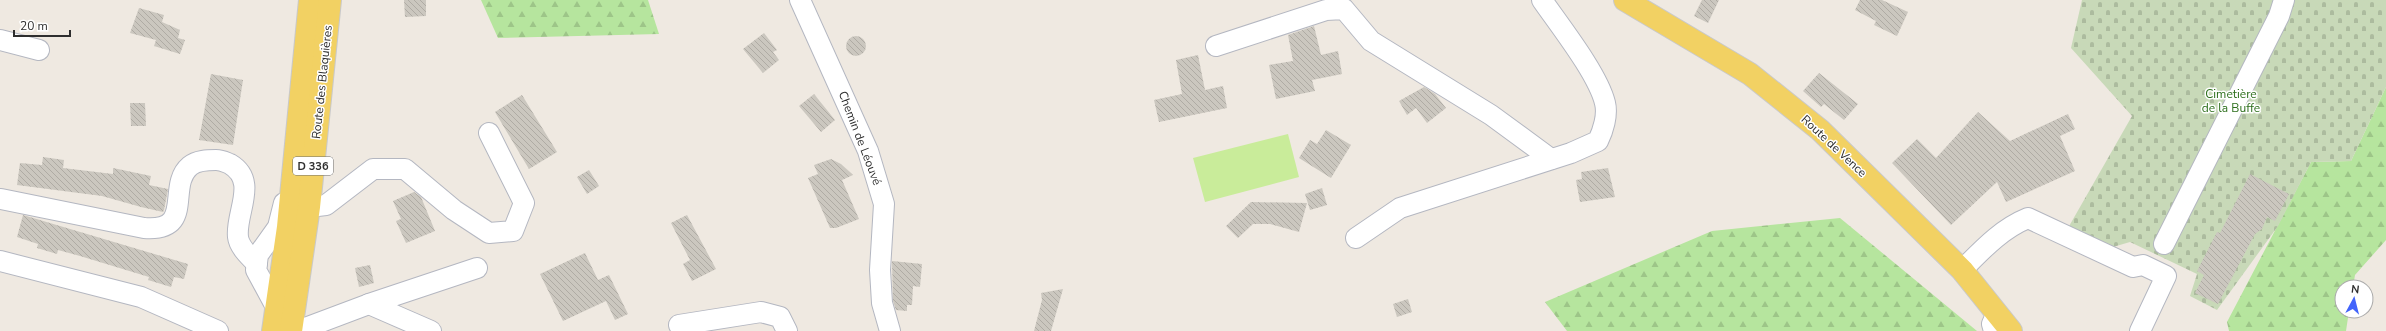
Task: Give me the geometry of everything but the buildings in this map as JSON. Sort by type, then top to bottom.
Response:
[{"type":"main road","name":"Route des Blaquières","points":[[273,331],[293,178],[310,0]]},
{"type":"main road","name":"Route des Blaquières","points":[[290,331],[309,207],[330,0]]},
{"type":"main road","name":"Route de Vence","points":[[1625,0],[1750,74],[1820,130],[1962,270],[1996,322],[2011,331]]},
{"type":"street","name":"Chemin de Léouvé","points":[[800,0],[868,151],[884,204],[880,270],[882,303],[890,331]]},
{"type":"street","points":[[1356,238],[1400,208],[1584,148],[1598,141],[1604,129],[1606,103],[1589,69],[1542,0]]},
{"type":"street","points":[[1962,270],[1988,244],[2016,223],[2028,218],[2133,267],[2143,265],[2159,255],[2279,16],[2284,0]]},
{"type":"street","points":[[1216,46],[1326,10],[1344,9],[1371,41],[1491,115],[1551,159]]},
{"type":"street","points":[[0,40],[39,50]]},
{"type":"street","points":[[303,80],[309,95],[300,193],[309,207]]},
{"type":"street","points":[[290,331],[285,324],[282,268],[301,212],[309,207],[326,205],[373,169],[405,169],[454,210],[489,233],[513,231],[524,203],[489,133]]},
{"type":"street","points":[[1,199],[158,229],[170,222],[178,212],[181,176],[191,165],[205,160],[222,160],[237,168],[245,183],[238,238],[247,255],[257,264]]},
{"type":"street","points":[[276,307],[261,282],[256,270],[258,254],[278,227],[284,202],[293,178]]},
{"type":"street","points":[[2140,331],[2166,276],[2159,255]]},
{"type":"street","points":[[0,261],[141,297],[218,331]]},
{"type":"street","points":[[297,331],[370,304],[477,268]]},
{"type":"street","points":[[370,304],[431,331]]},
{"type":"street","points":[[679,326],[761,312],[780,317],[788,331]]},
{"type":"green space","points":[[481,0],[648,0],[659,34],[498,38]]},
{"type":"green space","name":"Cimetière de la Buffe","points":[[2082,0],[2386,0],[2386,87],[2351,161],[2311,162],[2278,226],[2217,310],[2190,296],[2197,274],[2130,242],[2113,247],[2068,228],[2132,116],[2071,48]]},
{"type":"green space","points":[[2386,87],[2386,240],[2355,275],[2354,279],[2334,279],[2334,319],[2348,319],[2346,331],[2229,331],[2227,322],[2311,162],[2351,161]]},
{"type":"green space","points":[[1288,134],[1299,177],[1205,202],[1193,158]]},
{"type":"green space","points":[[1840,218],[1977,331],[1567,331],[1545,302],[1712,231]]}]
